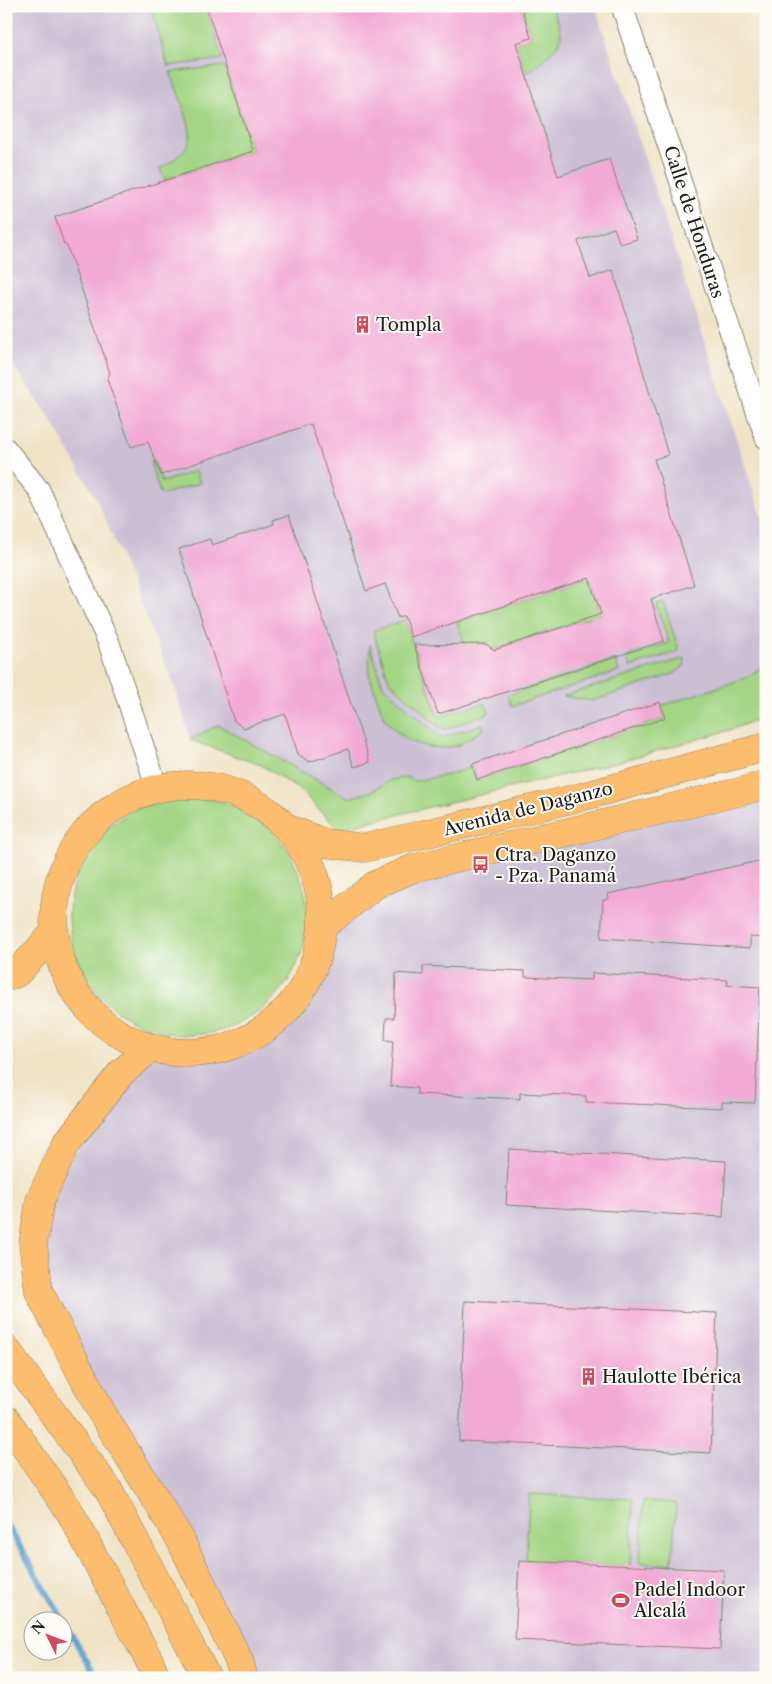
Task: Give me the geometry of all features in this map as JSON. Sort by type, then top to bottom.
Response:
[{"type":"main road","name":"Avenida de Daganzo","points":[[289,829],[324,843],[365,848],[581,797],[766,747]]},
{"type":"main road","points":[[193,784],[229,790],[261,806],[289,829],[308,859],[320,892],[322,927],[314,966],[294,1001],[265,1028],[229,1046],[200,1052],[190,1053],[151,1048],[124,1038],[101,1022],[82,1002],[68,981],[59,958],[54,933],[55,902],[66,863],[88,829],[119,803],[157,788],[193,784]]},
{"type":"main road","name":"Avenida de Daganzo","points":[[322,927],[375,885],[414,868],[758,791]]},
{"type":"main road","points":[[6,976],[17,972],[54,933]]},
{"type":"main road","points":[[151,1048],[121,1073],[66,1144],[40,1200],[33,1244],[39,1292],[102,1413],[178,1536],[240,1663],[244,1678]]},
{"type":"main road","points":[[6,1349],[108,1489],[207,1678]]},
{"type":"main road","points":[[6,1419],[70,1512],[145,1651],[157,1678]]},
{"type":"street","name":"Calle de Honduras","points":[[622,6],[766,438]]},
{"type":"street","points":[[6,449],[39,490],[109,644],[157,788]]},
{"type":"shaded area","points":[[6,6],[595,6],[766,530],[766,716],[730,730],[618,762],[338,829],[301,791],[261,765],[190,740],[175,687],[99,504],[50,418],[6,355]]},
{"type":"shaded area","points":[[766,784],[766,1678],[244,1678],[39,1292],[40,1200],[151,1048],[190,1053],[229,1046],[265,1029],[294,1001],[314,966],[322,927],[375,885]]},
{"type":"green space","points":[[151,6],[206,6],[223,59],[168,66]]},
{"type":"green space","points":[[521,6],[552,6],[561,33],[560,41],[555,49],[526,74],[516,43],[531,38]]},
{"type":"green space","points":[[225,66],[253,151],[165,180],[160,168],[178,156],[186,148],[190,139],[189,126],[170,72]]},
{"type":"green space","points":[[153,461],[162,482],[196,471],[200,483],[163,494],[160,493],[150,462]]},
{"type":"green space","points":[[589,578],[601,614],[492,650],[486,644],[480,644],[469,658],[457,622]]},
{"type":"green space","points":[[663,601],[679,651],[630,667],[627,657],[669,643],[656,604]]},
{"type":"green space","points":[[405,620],[438,717],[485,703],[489,713],[443,730],[389,681],[373,631]]},
{"type":"green space","points":[[370,645],[383,686],[441,738],[482,724],[484,729],[459,745],[445,748],[428,747],[409,741],[397,732],[384,718],[369,674]]},
{"type":"green space","points":[[685,658],[684,666],[674,674],[592,701],[564,696]]},
{"type":"green space","points":[[615,660],[619,671],[512,706],[508,695]]},
{"type":"green space","points":[[766,664],[766,716],[730,730],[618,762],[338,829],[301,791],[261,765],[190,740],[218,725],[349,798],[372,791],[390,780],[406,777],[415,781],[447,775],[473,767],[477,780],[665,718],[661,706],[746,678]]},
{"type":"green space","points":[[188,797],[222,802],[233,806],[254,817],[272,832],[287,850],[298,871],[302,882],[307,916],[302,950],[298,961],[287,982],[272,1000],[254,1015],[233,1026],[222,1030],[188,1035],[154,1030],[143,1026],[122,1015],[104,1000],[89,982],[78,961],[74,950],[69,916],[74,882],[78,871],[89,850],[104,832],[122,817],[143,806],[154,802]]},
{"type":"green space","points":[[529,1494],[633,1499],[630,1566],[526,1562]]},
{"type":"green space","points":[[643,1501],[676,1503],[672,1564],[640,1563]]},
{"type":"building","name":"Tompla","points":[[206,6],[521,6],[531,38],[516,43],[558,176],[609,159],[637,239],[620,244],[614,228],[578,241],[590,278],[613,270],[668,455],[654,459],[694,585],[651,599],[664,641],[438,714],[414,645],[486,644],[494,650],[601,614],[589,578],[411,637],[404,616],[398,618],[385,584],[366,591],[311,424],[161,475],[148,442],[131,447],[107,379],[110,373],[67,246],[64,244],[55,217],[253,151]]},
{"type":"building","points":[[289,515],[370,762],[354,767],[348,749],[309,762],[298,754],[285,714],[244,728],[234,721],[179,549],[210,539],[212,545],[274,524],[273,520]]},
{"type":"building","points":[[660,702],[665,718],[477,780],[472,764]]},
{"type":"building","points":[[763,860],[766,872],[766,938],[750,937],[750,948],[601,938],[603,900],[609,899],[608,894]]},
{"type":"building","points":[[423,966],[525,971],[525,977],[592,980],[592,973],[728,980],[727,985],[760,987],[755,1103],[722,1102],[722,1108],[586,1102],[586,1096],[520,1093],[520,1099],[417,1094],[417,1088],[390,1086],[393,1041],[385,1040],[386,1018],[394,1018],[396,973],[423,975]]},
{"type":"building","points":[[509,1149],[726,1161],[723,1217],[506,1205]]},
{"type":"building","name":"Haulotte Ibérica","points":[[465,1301],[717,1313],[711,1453],[459,1441]]},
{"type":"building","name":"Padel Indoor Alcalá","points":[[519,1561],[724,1570],[720,1649],[515,1640]]},
{"type":"waterway","points":[[6,1523],[97,1678]]},
{"type":"place","name":"Tompla","points":[[362,325]]},
{"type":"place","name":"Ctra. Daganzo - Pza. Panamá","points":[[481,865]]},
{"type":"place","name":"Haulotte Ibérica","points":[[588,1377]]},
{"type":"place","name":"Padel Indoor Alcalá","points":[[620,1600]]}]
